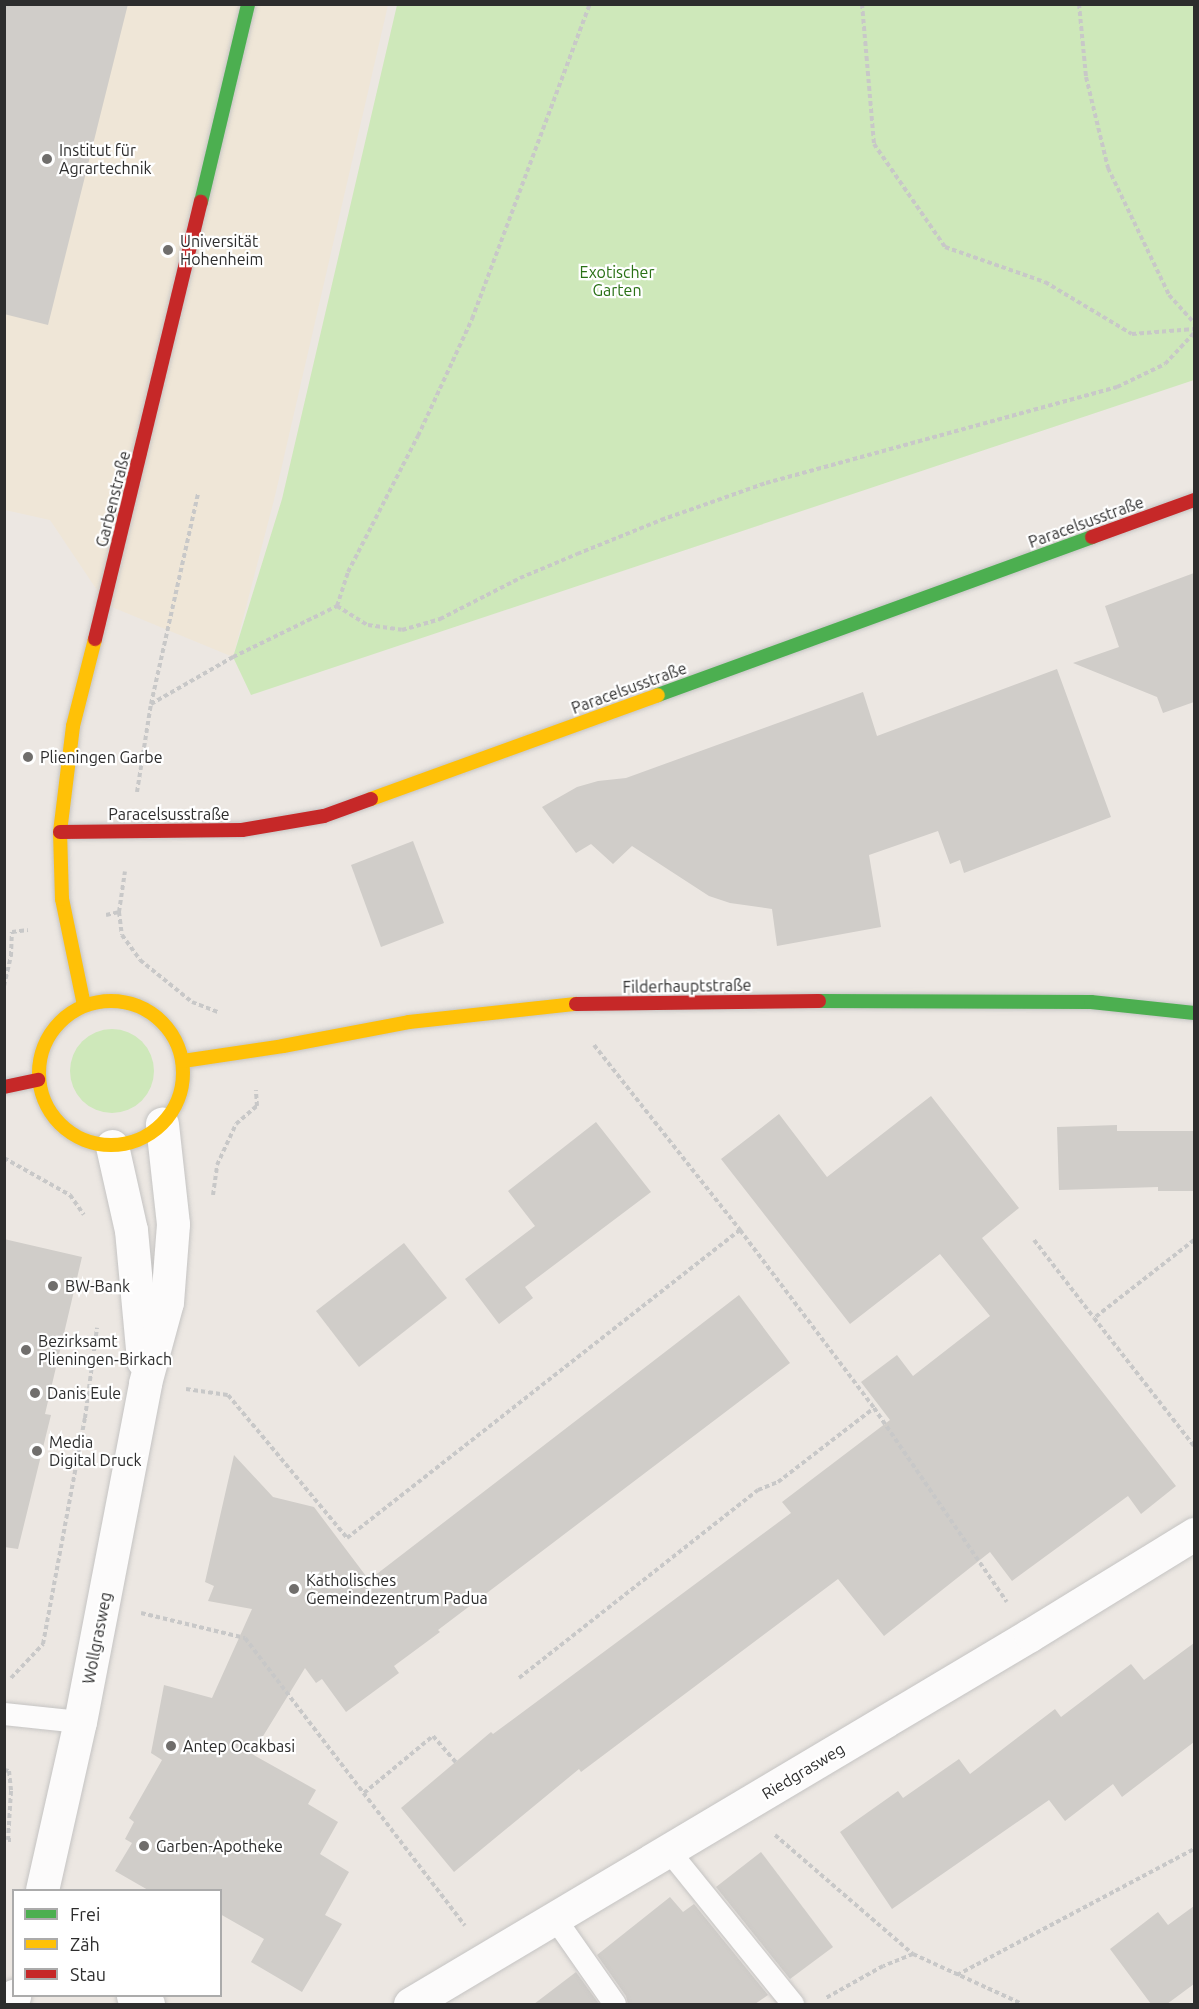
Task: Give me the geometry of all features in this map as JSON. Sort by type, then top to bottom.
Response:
[{"type":"street","name":"Garbenstraße","points":[[84,1005],[65,924],[60,832],[73,726],[123,532],[248,4]]},
{"type":"street","name":"Paracelsusstraße","points":[[60,832],[131,829],[242,830],[324,816],[1194,500]]},
{"type":"street","points":[[110,999],[135,1004],[157,1016],[174,1036],[183,1061],[183,1084],[176,1105],[162,1124],[148,1136],[131,1143],[112,1146],[91,1143],[71,1134],[54,1120],[43,1101],[38,1080],[40,1056],[48,1035],[64,1017],[84,1005],[110,999]]},
{"type":"street","name":"Filderhauptstraße","points":[[183,1061],[283,1046],[409,1022],[564,1004],[810,1001],[1091,1002],[1194,1013]]},
{"type":"street","points":[[4,1087],[38,1080]]},
{"type":"street","name":"Wollgrasweg","points":[[42,1889],[104,1604],[145,1383],[167,1302],[173,1224],[162,1124]]},
{"type":"street","name":"Wollgrasweg","points":[[112,1146],[131,1230],[145,1383]]},
{"type":"street","name":"Riedgrasweg","points":[[410,2004],[1030,1635],[1194,1534]]},
{"type":"lane","points":[[4,1714],[80,1722]]},
{"type":"lane","points":[[669,1851],[794,2004]]},
{"type":"lane","points":[[554,1917],[615,2004]]},
{"type":"path","points":[[150,704],[233,657],[337,606],[348,572],[418,436],[472,319],[590,4]]},
{"type":"path","points":[[862,4],[874,144],[945,247],[1045,282],[1132,334],[1194,329]]},
{"type":"path","points":[[1079,4],[1086,77],[1108,168],[1169,295],[1194,323]]},
{"type":"path","points":[[337,606],[368,625],[402,630],[440,619],[520,578],[577,554],[662,519],[766,483],[1117,387],[1165,364],[1194,333]]},
{"type":"path","points":[[65,924],[119,912],[150,704],[198,493]]},
{"type":"path","points":[[4,986],[11,957],[12,932]]},
{"type":"path","points":[[564,1004],[638,1103],[740,1230],[874,1408],[1030,1635]]},
{"type":"path","points":[[4,1158],[70,1195],[91,1223]]},
{"type":"path","points":[[145,1383],[228,1395],[347,1538],[740,1230]]},
{"type":"path","points":[[1034,1240],[1194,1446]]},
{"type":"path","points":[[1094,1318],[1194,1240]]},
{"type":"path","points":[[4,1685],[43,1644],[85,1418],[98,1317]]},
{"type":"path","points":[[519,1678],[758,1490],[778,1482],[874,1408]]},
{"type":"path","points":[[104,1604],[245,1638],[489,1958]]},
{"type":"path","points":[[364,1793],[433,1736],[456,1762]]},
{"type":"path","points":[[742,1807],[913,1954],[1022,2004]]},
{"type":"path","points":[[957,1975],[1194,1850]]},
{"type":"path","points":[[824,1999],[883,1966],[913,1954]]},
{"type":"shaded area","name":"Universität Hohenheim","points":[[5,5],[388,5],[275,496],[233,657],[107,605],[50,520],[5,510]]},
{"type":"green space","name":"Exotischer Garten","points":[[397,5],[1194,5],[1194,380],[251,695],[233,657],[282,499]]},
{"type":"green space","points":[[104,1029],[120,1029],[136,1036],[147,1047],[154,1063],[151,1087],[142,1101],[120,1113],[104,1113],[88,1106],[77,1095],[70,1079],[70,1063],[77,1047],[88,1036]]},
{"type":"building","name":"Institut für Agrartechnik","points":[[4,4],[128,4],[48,325],[4,314]]},
{"type":"building","points":[[1194,573],[1194,702],[1163,713],[1157,697],[1073,663],[1119,647],[1105,606]]},
{"type":"building","points":[[1057,669],[1111,817],[964,873],[960,860],[950,864],[938,831],[869,855],[881,927],[777,946],[772,909],[730,903],[709,896],[632,846],[613,864],[591,844],[576,853],[542,807],[577,787],[598,781],[626,778],[863,692],[877,736]]},
{"type":"building","points":[[413,841],[444,923],[381,947],[351,865]]},
{"type":"building","points":[[931,1096],[1019,1208],[982,1238],[1176,1486],[1141,1514],[1128,1496],[1012,1581],[990,1552],[884,1636],[838,1579],[581,1772],[579,1769],[454,1872],[401,1808],[491,1732],[493,1734],[791,1513],[782,1502],[890,1420],[861,1382],[897,1355],[913,1376],[990,1316],[940,1254],[850,1324],[721,1159],[779,1114],[827,1177]]},
{"type":"building","points":[[596,1122],[651,1192],[525,1287],[533,1298],[499,1324],[465,1279],[535,1226],[508,1191]]},
{"type":"building","points":[[1117,1125],[1117,1131],[1194,1131],[1194,1191],[1158,1191],[1158,1187],[1059,1190],[1057,1127]]},
{"type":"building","points":[[4,1239],[82,1257],[45,1414],[51,1415],[18,1549],[4,1547]]},
{"type":"building","points":[[404,1243],[447,1298],[359,1367],[316,1311]]},
{"type":"building","points":[[739,1295],[790,1363],[438,1630],[440,1632],[394,1666],[399,1673],[346,1712],[322,1679],[316,1683],[305,1668],[252,1754],[316,1790],[308,1804],[338,1822],[320,1854],[349,1872],[325,1915],[342,1924],[302,1992],[251,1962],[264,1939],[222,1915],[222,1889],[146,1889],[115,1871],[132,1843],[125,1839],[134,1822],[129,1818],[162,1760],[151,1753],[164,1685],[212,1698],[252,1609],[208,1601],[214,1586],[205,1582],[234,1455],[273,1497],[314,1507],[369,1580]]},
{"type":"building","points":[[1194,1643],[1194,1742],[1122,1797],[1113,1784],[1065,1821],[1049,1800],[892,1909],[840,1832],[898,1791],[903,1798],[959,1759],[970,1774],[1055,1709],[1061,1717],[1131,1664],[1144,1680]]},
{"type":"building","points":[[761,1852],[833,1947],[790,1979],[716,1887]]},
{"type":"building","points":[[670,1897],[683,1912],[694,1904],[768,1995],[755,2004],[628,2004],[626,1996],[597,1955]]},
{"type":"building","points":[[1194,1906],[1194,1984],[1167,2004],[1151,2004],[1110,1949],[1158,1912],[1168,1925]]},
{"type":"building","points":[[576,1972],[599,2004],[534,2004]]},
{"type":"traffic: fast","points":[[201,202],[248,4]]},
{"type":"traffic: fast","points":[[658,695],[1092,537]]},
{"type":"traffic: fast","points":[[819,1001],[1091,1002],[1194,1013]]},
{"type":"traffic: slow","points":[[84,1005],[62,899],[60,832],[73,726],[95,639]]},
{"type":"traffic: slow","points":[[371,799],[658,695]]},
{"type":"traffic: slow","points":[[111,1001],[139,1006],[162,1022],[178,1045],[183,1073],[178,1101],[162,1124],[139,1140],[111,1145],[83,1140],[60,1124],[44,1101],[39,1073],[44,1045],[60,1022],[83,1006],[111,1001]]},
{"type":"traffic: slow","points":[[183,1061],[283,1046],[409,1022],[576,1004]]},
{"type":"traffic: jam","points":[[95,639],[201,202]]},
{"type":"traffic: jam","points":[[1092,537],[1194,500]]},
{"type":"traffic: jam","points":[[60,832],[242,830],[324,816],[371,799]]},
{"type":"traffic: jam","points":[[576,1004],[819,1001]]},
{"type":"traffic: jam","points":[[4,1087],[38,1080]]},
{"type":"place","name":"Institut für Agrartechnik","points":[[47,159]]},
{"type":"place","name":"Universität Hohenheim","points":[[168,250]]},
{"type":"place","name":"Plieningen Garbe","points":[[28,757]]},
{"type":"place","name":"BW-Bank","points":[[53,1286]]},
{"type":"place","name":"Bezirksamt Plieningen‐Birkach","points":[[26,1350]]},
{"type":"place","name":"Danis Eule","points":[[35,1393]]},
{"type":"place","name":"Media Digital Druck","points":[[37,1451]]},
{"type":"place","name":"Katholisches Gemeindezentrum Padua","points":[[294,1589]]},
{"type":"place","name":"Antep Ocakbasi","points":[[171,1746]]},
{"type":"place","name":"Garben-Apotheke","points":[[144,1846]]}]
